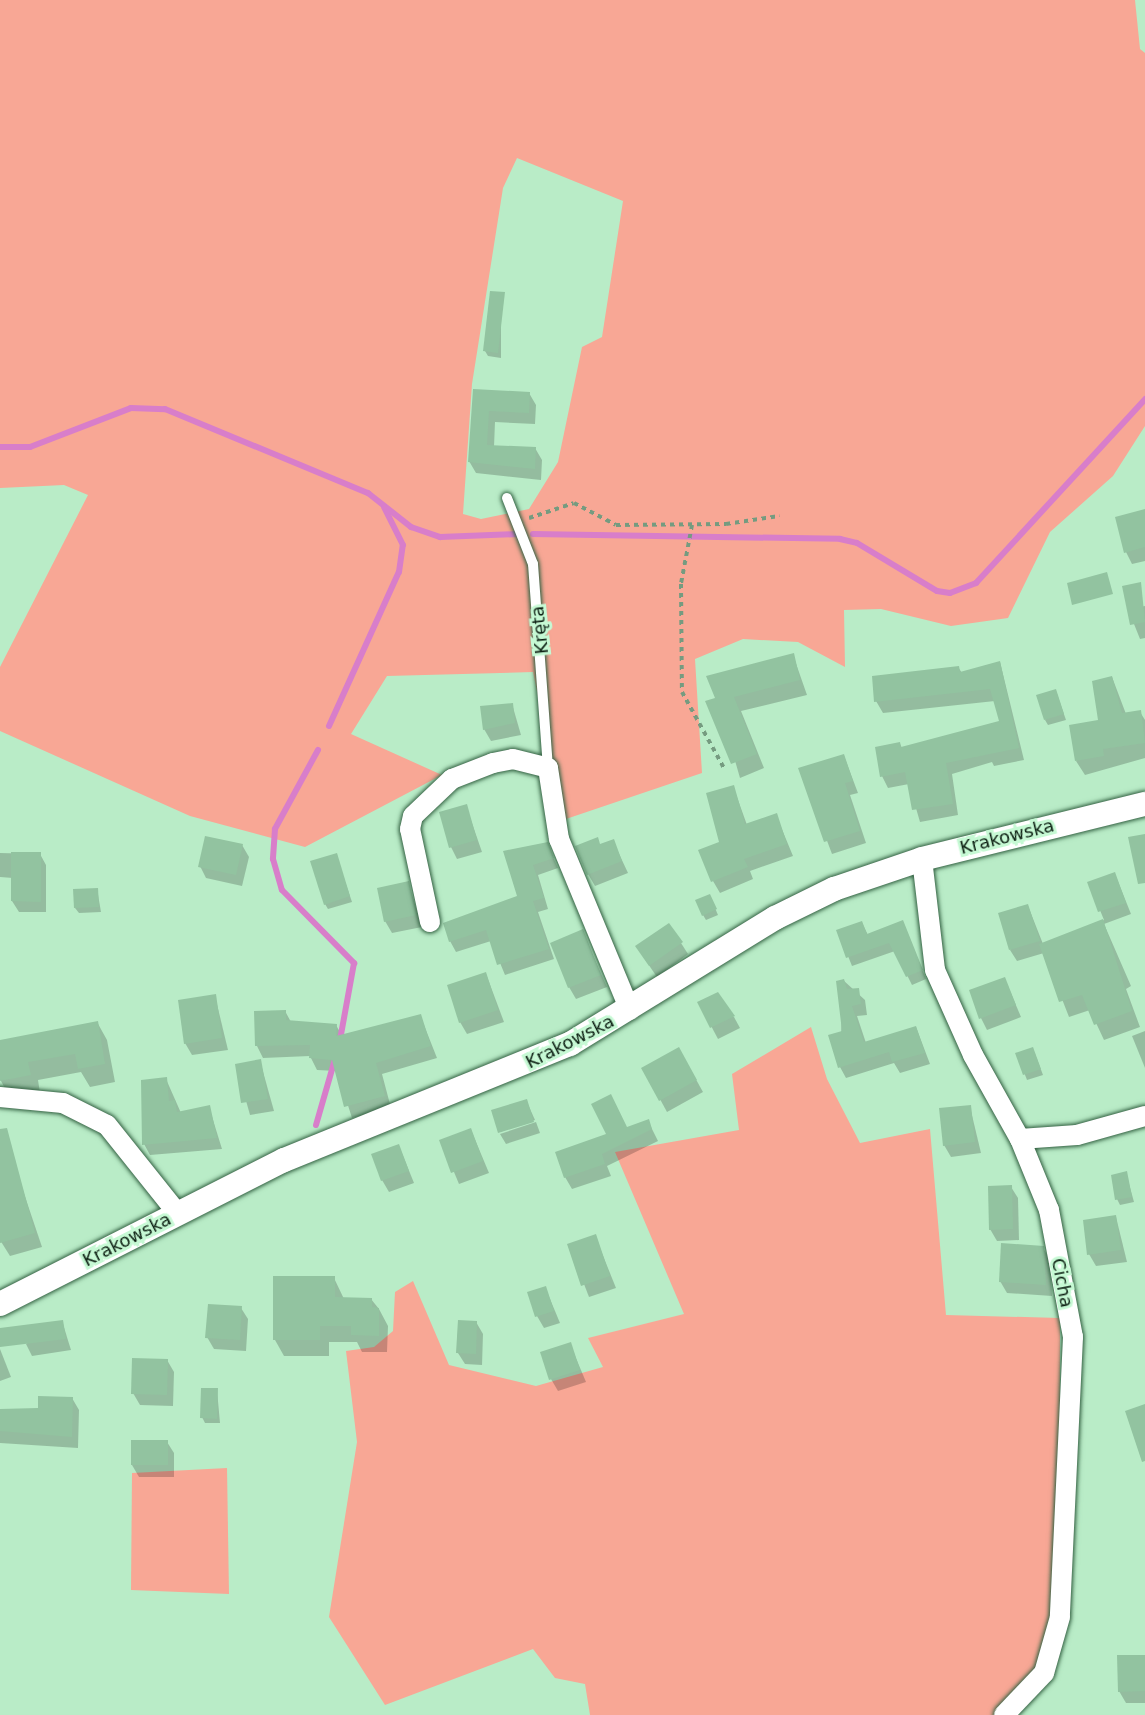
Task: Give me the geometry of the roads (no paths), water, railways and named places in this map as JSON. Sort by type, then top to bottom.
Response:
[{"type":"street","points":[[430,922],[410,829],[418,810],[452,779],[493,763],[513,759],[549,768]]},
{"type":"street","name":"Kręta","points":[[549,768],[559,839],[630,1010]]},
{"type":"street","name":"Krakowska","points":[[0,1304],[319,1144],[515,1070],[630,1010],[806,902],[922,859],[1145,804]]},
{"type":"street","name":"Cicha","points":[[922,859],[935,970],[973,1055],[1020,1139],[1048,1210],[1073,1337],[1060,1617],[1044,1673],[1004,1715]]},
{"type":"street","points":[[0,1097],[63,1103],[107,1125],[177,1214]]},
{"type":"street","points":[[1020,1139],[1077,1135],[1145,1116]]},
{"type":"lane","name":"Kręta","points":[[507,498],[520,522],[534,564],[549,768]]},
{"type":"waterway","points":[[533,534],[840,539],[857,543],[937,591],[950,593],[976,583],[1145,399]]},
{"type":"waterway","points":[[0,447],[30,447],[131,408],[165,409],[368,493],[411,527],[440,537],[518,534]]},
{"type":"waterway","points":[[329,726],[399,572],[403,545],[384,507]]},
{"type":"waterway","points":[[318,750],[275,829],[273,859],[282,890],[354,963],[340,1040]]},
{"type":"waterway","points":[[316,1125],[335,1059]]}]
